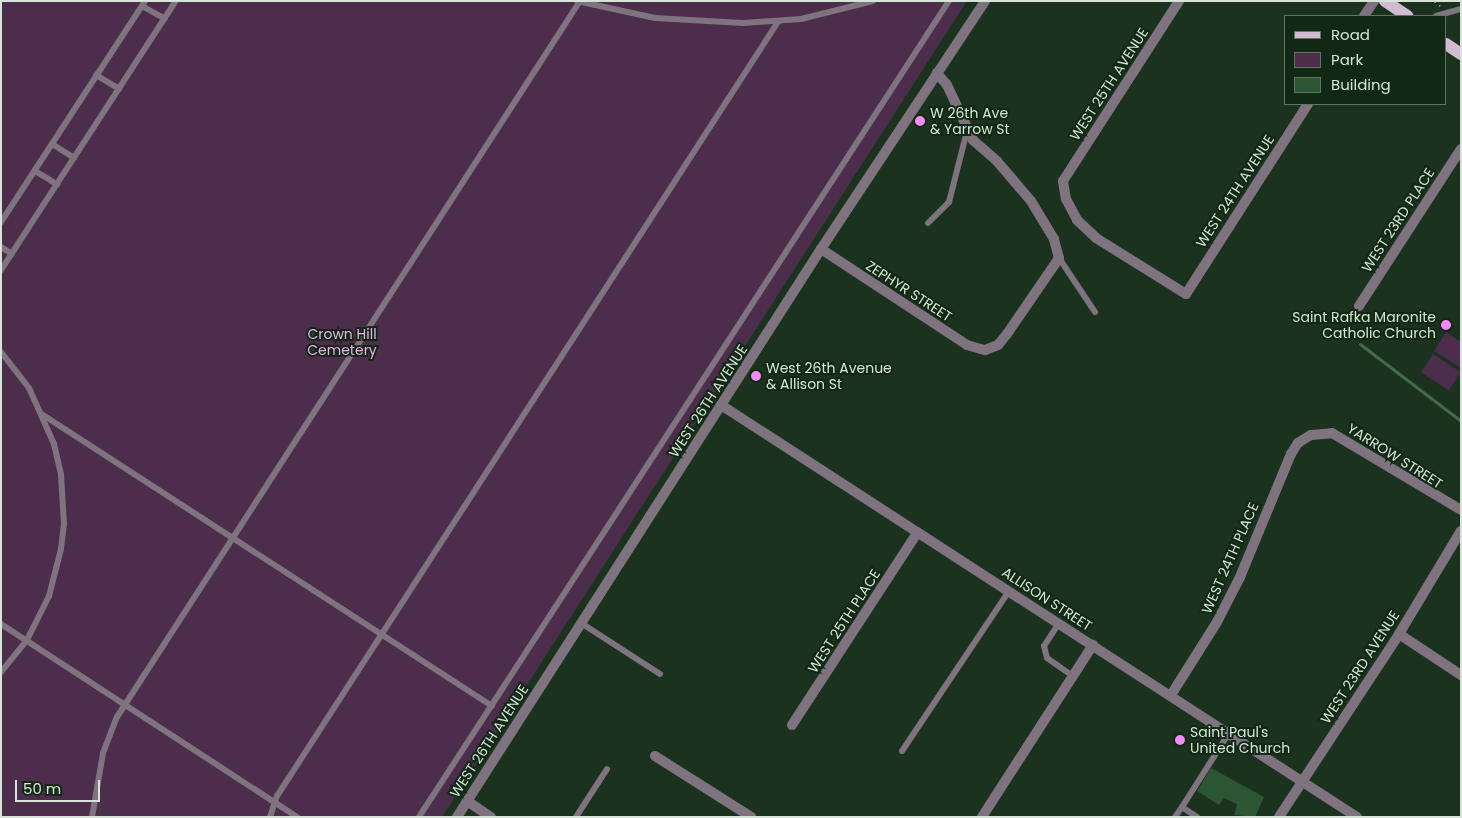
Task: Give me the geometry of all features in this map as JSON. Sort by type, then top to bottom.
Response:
[{"type":"main road","points":[[1384,1],[1405,15]]},
{"type":"main road","points":[[1447,45],[1461,54]]},
{"type":"street","name":"WEST 26TH AVENUE","points":[[457,817],[821,249],[985,1]]},
{"type":"street","name":"WEST 25TH AVENUE","points":[[1179,1],[1063,181],[1066,199],[1086,229],[1186,294]]},
{"type":"street","points":[[1365,15],[1374,1]]},
{"type":"street","points":[[937,74],[947,85],[967,131],[1031,201],[1054,239],[1059,258]]},
{"type":"street","name":"WEST 24TH AVENUE","points":[[1186,294],[1307,105]]},
{"type":"street","name":"WEST 23RD PLACE","points":[[1359,306],[1461,149]]},
{"type":"street","name":"ZEPHYR STREET","points":[[821,249],[967,346],[985,350],[998,345],[1007,334],[1059,258]]},
{"type":"street","name":"ALLISON STREET","points":[[721,405],[1357,817]]},
{"type":"street","name":"YARROW STREET","points":[[1291,454],[1298,443],[1311,435],[1332,433],[1461,510]]},
{"type":"street","name":"WEST 24TH PLACE","points":[[1171,695],[1217,622],[1240,577],[1291,454]]},
{"type":"street","name":"WEST 23RD AVENUE","points":[[1279,817],[1399,634],[1461,531]]},
{"type":"street","name":"WEST 25TH PLACE","points":[[792,725],[918,532]]},
{"type":"street","points":[[1399,634],[1461,675]]},
{"type":"street","points":[[982,817],[1093,645]]},
{"type":"street","points":[[655,756],[752,817]]},
{"type":"street","points":[[467,801],[491,817]]},
{"type":"lane","points":[[1,270],[176,1]]},
{"type":"lane","points":[[92,817],[108,734],[126,703],[578,2],[624,14],[687,22],[778,22],[839,11],[873,1]]},
{"type":"lane","points":[[419,817],[949,1]]},
{"type":"lane","points":[[1,222],[144,4],[164,20]]},
{"type":"lane","points":[[1440,15],[1461,9]]},
{"type":"lane","points":[[270,817],[274,802],[381,634],[778,22]]},
{"type":"lane","points":[[96,75],[119,89]]},
{"type":"lane","points":[[928,223],[949,202],[967,131]]},
{"type":"lane","points":[[52,144],[74,158]]},
{"type":"lane","points":[[35,170],[57,184]]},
{"type":"lane","points":[[1,247],[12,254]]},
{"type":"lane","points":[[1059,258],[1095,312]]},
{"type":"lane","points":[[1,352],[29,388],[43,415],[61,475],[64,524],[51,588],[27,640],[1,672]]},
{"type":"lane","points":[[43,415],[492,706]]},
{"type":"lane","points":[[902,752],[1009,591]]},
{"type":"lane","points":[[581,623],[660,674]]},
{"type":"lane","points":[[1059,623],[1044,646],[1047,658],[1073,676]]},
{"type":"lane","points":[[1,624],[126,703],[297,817]]},
{"type":"lane","points":[[1175,817],[1229,733]]},
{"type":"lane","points":[[576,817],[607,769]]},
{"type":"lane","points":[[1182,807],[1197,817]]},
{"type":"path","points":[[1434,1],[1443,7]]},
{"type":"green space","name":"Crown Hill Cemetery","points":[[1,1],[967,1],[442,817],[1,817]]},
{"type":"green space","points":[[1446,332],[1461,342],[1461,368],[1434,351]]},
{"type":"green space","points":[[1433,354],[1461,372],[1449,390],[1421,372]]},
{"type":"building","points":[[1211,768],[1264,797],[1255,817],[1234,815],[1237,804],[1224,798],[1219,805],[1197,791]]},
{"type":"waterway","points":[[1360,344],[1461,421]]},
{"type":"place","name":"W 26th Ave & Yarrow St","points":[[920,121]]},
{"type":"place","name":"Saint Rafka Maronite Catholic Church","points":[[1446,325]]},
{"type":"place","name":"West 26th Avenue & Allison St","points":[[756,376]]},
{"type":"place","name":"Saint Paul's United Church","points":[[1180,740]]}]
